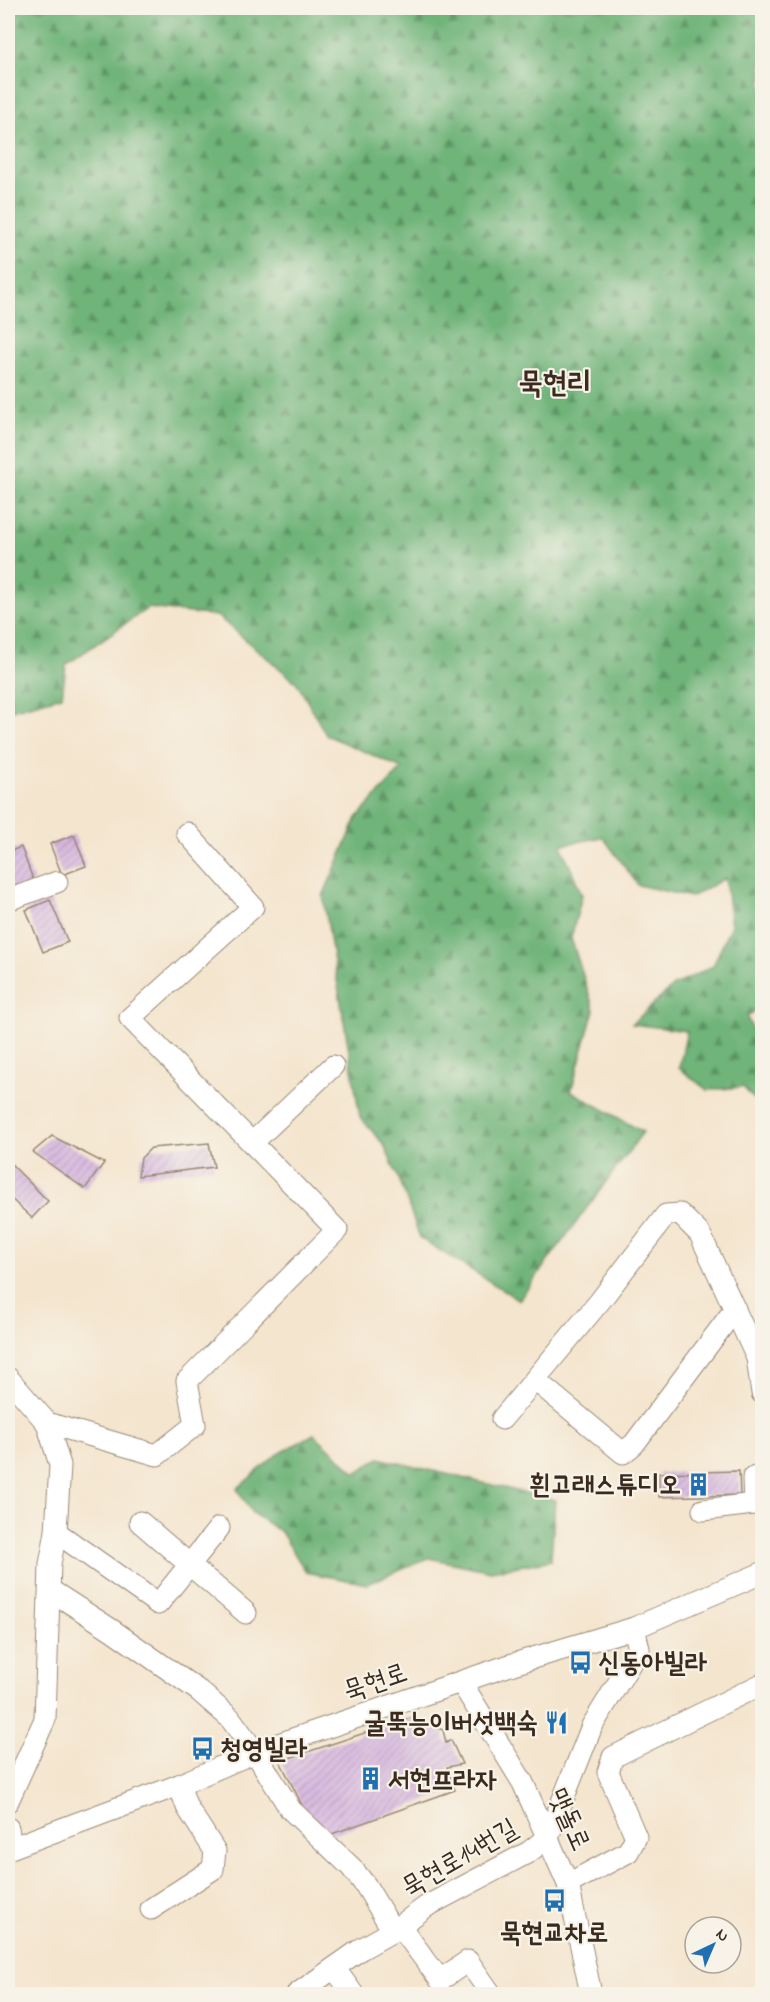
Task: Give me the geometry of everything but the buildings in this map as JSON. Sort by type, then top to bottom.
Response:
[{"type":"street","points":[[47,1424],[157,1455],[195,1425],[187,1381],[337,1230],[130,1018],[253,907],[187,833]]},
{"type":"street","points":[[8,900],[57,882]]},
{"type":"street","points":[[252,1143],[333,1066]]},
{"type":"street","points":[[502,1419],[600,1302],[666,1215],[680,1214],[700,1234],[757,1358],[762,1393]]},
{"type":"street","points":[[535,1380],[623,1453],[634,1444],[735,1309]]},
{"type":"street","points":[[8,1378],[47,1424],[60,1465],[56,1532],[50,1564],[45,1719],[8,1802]]},
{"type":"street","points":[[703,1510],[754,1504],[753,1478],[762,1475]]},
{"type":"street","points":[[140,1522],[246,1612]]},
{"type":"street","points":[[56,1532],[158,1604],[219,1528]]},
{"type":"street","name":"묵현로","points":[[9,1841],[179,1785],[255,1752],[461,1682],[634,1628],[762,1573]]},
{"type":"street","points":[[50,1590],[199,1691],[230,1718],[255,1752],[290,1809],[351,1867],[396,1928],[440,1980],[468,1961],[491,1995]]},
{"type":"street","name":"묵현로14번길","points":[[297,1995],[361,1949],[427,1906],[529,1852],[548,1836],[592,1726],[639,1649],[634,1628]]},
{"type":"street","name":"맷돌로","points":[[461,1682],[523,1783],[568,1884],[591,1995]]},
{"type":"street","points":[[568,1884],[628,1852],[636,1837],[608,1772],[613,1757],[762,1684]]},
{"type":"street","points":[[151,1909],[213,1869],[215,1851],[187,1807],[179,1785]]},
{"type":"street","points":[[335,1969],[353,1995]]},
{"type":"green space","points":[[8,8],[762,8],[762,1005],[747,1017],[762,1051],[762,1108],[743,1087],[707,1090],[679,1068],[687,1031],[632,1024],[673,986],[713,966],[731,925],[725,878],[691,897],[638,885],[603,837],[561,845],[582,895],[571,938],[594,1010],[571,1091],[643,1132],[519,1300],[420,1238],[384,1145],[360,1117],[323,896],[357,818],[402,768],[326,735],[297,683],[217,616],[148,608],[66,665],[62,696],[8,711]]},
{"type":"green space","points":[[314,1434],[356,1473],[379,1458],[555,1500],[551,1560],[491,1571],[429,1558],[367,1584],[306,1572],[281,1532],[252,1513],[237,1489],[275,1456]]},
{"type":"place","name":"흰고래스튜디오","points":[[699,1484]]},
{"type":"place","name":"신동아빌라","points":[[580,1662]]},
{"type":"place","name":"굴뚝능이버섯백숙","points":[[556,1722]]},
{"type":"place","name":"청영빌라","points":[[202,1748]]},
{"type":"place","name":"서현프라자","points":[[370,1779]]},
{"type":"place","name":"묵현교차로","points":[[554,1900]]},
{"type":"district","name":"묵현리","points":[[555,382]]}]
